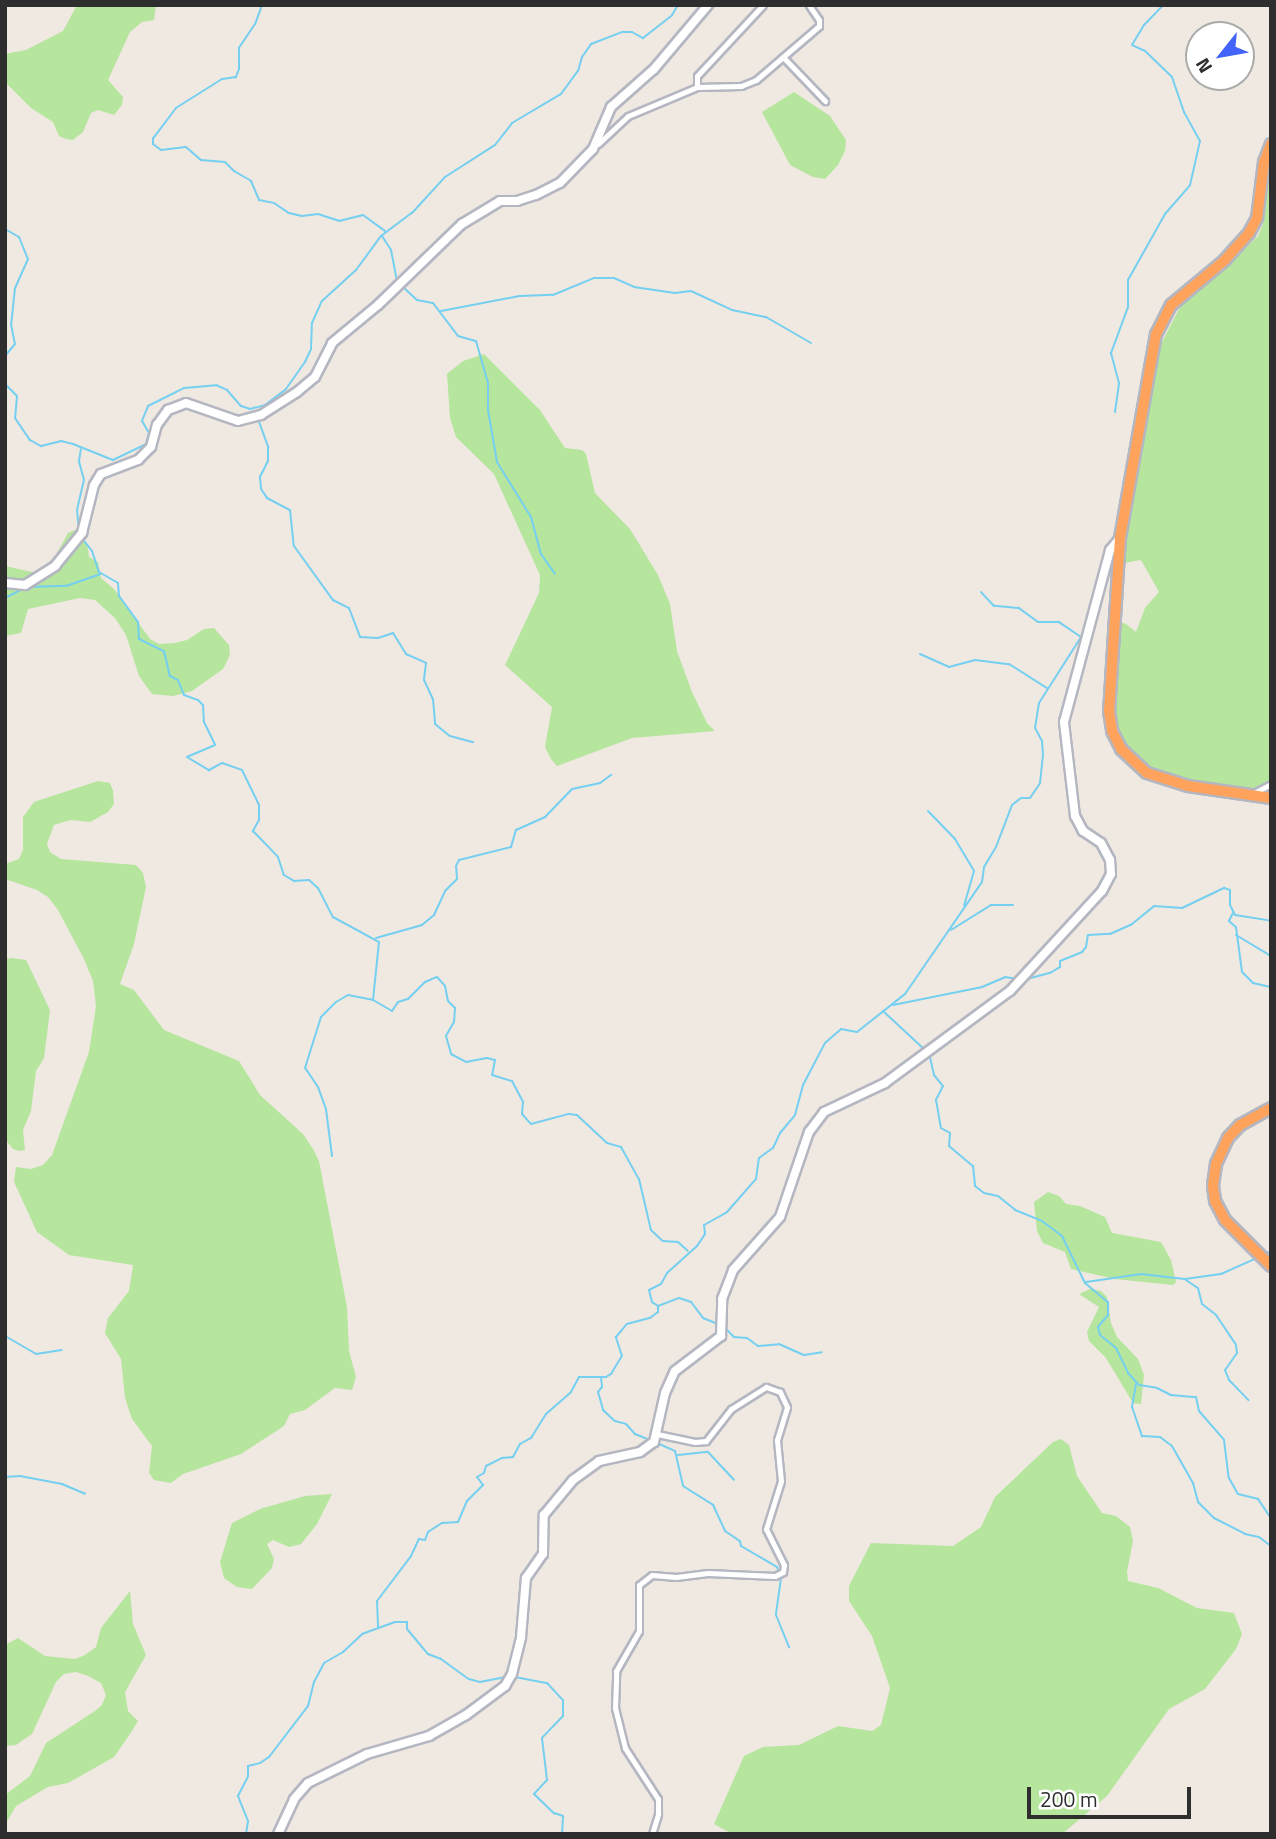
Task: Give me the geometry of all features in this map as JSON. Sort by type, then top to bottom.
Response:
[{"type":"highway","points":[[1271,144],[1264,162],[1257,218],[1248,233],[1225,260],[1183,293],[1160,324],[1146,382],[1120,538],[1109,711],[1112,731],[1126,755],[1140,769],[1156,777],[1188,786],[1271,798]]},
{"type":"highway","points":[[1271,1108],[1241,1125],[1228,1138],[1213,1172],[1215,1201],[1225,1220],[1271,1266]]},
{"type":"street","points":[[593,149],[611,107],[654,69],[708,5]]},
{"type":"street","points":[[697,87],[697,76],[763,5]]},
{"type":"street","points":[[5,583],[25,585],[55,566],[82,533],[94,485],[101,474],[138,460],[151,447],[158,425],[168,410],[186,403],[238,421],[261,415],[297,393],[315,377],[332,343],[378,305],[462,224],[500,201],[517,201],[560,183],[628,116],[697,87],[751,84],[819,26],[819,20],[809,5]]},
{"type":"street","points":[[783,57],[825,101]]},
{"type":"street","points":[[278,1834],[295,1799],[308,1783],[367,1754],[429,1737],[466,1715],[505,1686],[512,1674],[521,1637],[526,1578],[543,1554],[544,1515],[581,1474],[599,1461],[640,1452],[654,1442],[665,1393],[675,1371],[721,1336],[722,1299],[733,1270],[780,1217],[809,1132],[824,1112],[885,1083],[990,1006],[1017,983],[1102,891],[1111,874],[1110,860],[1101,843],[1083,831],[1074,816],[1064,722],[1110,550],[1120,538]]},
{"type":"street","points":[[1252,794],[1271,784]]},
{"type":"street","points":[[652,1834],[659,1799],[625,1748],[615,1709],[618,1665],[639,1631],[639,1585],[644,1578],[652,1575],[676,1577],[708,1573],[775,1576],[783,1572],[784,1565],[766,1529],[781,1481],[777,1440],[787,1407],[780,1392],[766,1387],[726,1413],[706,1441],[695,1442],[656,1434]]},
{"type":"green space","points":[[77,5],[156,5],[154,20],[142,22],[130,32],[108,80],[123,97],[122,105],[114,115],[98,110],[91,113],[83,132],[73,140],[59,136],[53,122],[31,108],[5,82],[5,54],[26,50],[63,31]]},
{"type":"green space","points":[[794,92],[830,116],[846,140],[845,151],[838,165],[825,179],[813,177],[790,165],[762,112]]},
{"type":"green space","points":[[1271,162],[1271,793],[1171,783],[1137,761],[1118,731],[1113,703],[1116,621],[1126,624],[1136,632],[1145,608],[1159,592],[1141,560],[1124,563],[1128,512],[1151,383],[1161,344],[1179,309],[1193,291],[1221,271],[1258,236],[1263,224]]},
{"type":"green space","points":[[484,354],[540,410],[565,448],[582,450],[586,454],[595,493],[630,529],[658,575],[670,604],[677,651],[692,692],[707,723],[715,731],[632,738],[557,766],[551,759],[545,747],[552,707],[505,665],[539,593],[540,575],[494,474],[456,437],[450,418],[447,374],[463,361]]},
{"type":"green space","points":[[75,530],[87,543],[89,557],[98,562],[101,578],[114,589],[150,639],[159,644],[175,643],[187,640],[204,629],[214,628],[229,645],[230,655],[223,669],[192,691],[173,696],[152,694],[139,676],[126,635],[115,618],[95,600],[80,598],[28,609],[21,633],[5,636],[5,566],[41,574],[59,565],[57,553],[68,533]]},
{"type":"green space","points":[[98,781],[110,783],[114,804],[108,812],[90,822],[70,820],[54,825],[47,844],[50,852],[61,859],[136,865],[143,873],[146,887],[134,944],[120,984],[134,990],[164,1030],[239,1061],[260,1095],[303,1134],[313,1149],[319,1161],[347,1307],[349,1351],[356,1377],[352,1390],[335,1388],[305,1410],[290,1414],[284,1426],[241,1454],[183,1474],[171,1483],[154,1480],[149,1473],[152,1446],[132,1419],[125,1398],[121,1359],[105,1333],[108,1318],[129,1291],[133,1265],[69,1255],[37,1232],[14,1182],[16,1167],[31,1169],[43,1165],[52,1155],[89,1052],[96,1006],[93,981],[58,910],[48,897],[37,890],[5,879],[5,864],[19,859],[23,850],[23,817],[34,802]]},
{"type":"green space","points":[[5,959],[26,960],[50,1010],[44,1058],[36,1071],[31,1111],[23,1130],[25,1150],[19,1151],[13,1149],[5,1139]]},
{"type":"green space","points":[[1048,1192],[1059,1196],[1066,1204],[1080,1206],[1105,1217],[1112,1233],[1161,1242],[1171,1260],[1176,1282],[1173,1285],[1115,1279],[1071,1269],[1065,1252],[1043,1243],[1037,1231],[1034,1202]]},
{"type":"green space","points":[[1090,1289],[1101,1291],[1107,1297],[1111,1323],[1117,1337],[1138,1359],[1144,1375],[1141,1404],[1133,1403],[1106,1358],[1089,1341],[1087,1332],[1099,1307],[1079,1294]]},
{"type":"green space","points":[[1061,1439],[1069,1445],[1077,1476],[1102,1513],[1116,1516],[1130,1527],[1133,1541],[1127,1572],[1128,1581],[1158,1588],[1197,1608],[1234,1613],[1242,1634],[1236,1649],[1205,1689],[1169,1709],[1107,1796],[1062,1834],[732,1834],[714,1824],[744,1756],[763,1747],[799,1745],[838,1726],[872,1731],[881,1725],[890,1688],[872,1636],[849,1601],[849,1586],[871,1543],[953,1546],[981,1527],[995,1497],[1053,1442]]},
{"type":"green space","points":[[332,1494],[317,1524],[301,1544],[289,1547],[273,1540],[267,1544],[274,1559],[272,1568],[252,1589],[237,1587],[224,1578],[220,1562],[232,1523],[260,1509],[305,1496]]},
{"type":"green space","points":[[130,1591],[133,1624],[146,1655],[125,1692],[128,1711],[138,1721],[114,1757],[68,1783],[48,1787],[16,1806],[5,1825],[5,1795],[30,1776],[46,1743],[95,1711],[102,1705],[106,1695],[101,1683],[88,1676],[76,1672],[64,1674],[56,1682],[32,1734],[16,1745],[5,1746],[5,1645],[18,1638],[45,1656],[75,1659],[85,1655],[96,1647],[101,1628]]},
{"type":"waterway","points":[[262,5],[255,24],[239,48],[239,69],[236,77],[222,79],[176,108],[153,138],[153,144],[161,150],[186,147],[201,160],[225,162],[251,181],[259,200],[274,203],[289,213],[302,216],[318,214],[339,221],[363,215],[385,231]]},
{"type":"waterway","points":[[5,384],[17,396],[15,418],[30,440],[41,446],[61,441],[113,460],[146,444],[149,433],[142,421],[148,406],[184,388],[216,385],[227,390],[241,406],[250,409],[265,405],[286,389],[305,362],[311,349],[312,323],[322,301],[356,270],[381,236],[412,213],[445,177],[495,145],[512,123],[561,94],[578,71],[582,57],[591,44],[622,32],[632,32],[643,38],[672,15],[678,5]]},
{"type":"waterway","points":[[1115,412],[1119,383],[1111,353],[1128,307],[1128,280],[1165,214],[1190,185],[1200,141],[1184,112],[1172,77],[1145,51],[1132,45],[1144,25],[1163,5]]},
{"type":"waterway","points":[[5,229],[19,237],[28,259],[15,288],[11,324],[15,344],[5,356]]},
{"type":"waterway","points":[[382,236],[391,250],[397,280]]},
{"type":"waterway","points":[[441,311],[520,296],[553,295],[594,278],[614,278],[634,287],[675,293],[691,291],[732,310],[766,317],[811,343]]},
{"type":"waterway","points":[[403,287],[417,300],[433,303],[458,336],[476,341],[488,383],[488,410],[497,462],[531,517],[541,554],[555,574]]},
{"type":"waterway","points":[[258,419],[268,447],[268,461],[260,477],[261,489],[267,498],[290,510],[294,546],[333,600],[349,608],[360,637],[378,638],[393,633],[406,654],[426,663],[424,680],[433,699],[435,724],[450,736],[473,742]]},
{"type":"waterway","points":[[79,532],[77,510],[84,480],[79,461],[81,449]]},
{"type":"waterway","points":[[81,537],[92,551],[99,572],[118,583],[119,596],[138,622],[139,639],[164,651],[170,676],[178,680],[184,695],[203,705],[204,722],[215,745],[187,757],[209,770],[222,763],[242,770],[259,805],[259,820],[253,831],[278,857],[284,875],[294,881],[309,880],[318,888],[333,917],[379,942],[373,1000]]},
{"type":"waterway","points":[[28,587],[66,586],[100,574]]},
{"type":"waterway","points":[[5,598],[23,589]]},
{"type":"waterway","points":[[658,1306],[652,1302],[649,1290],[661,1284],[667,1273],[697,1246],[705,1234],[704,1225],[727,1212],[756,1179],[759,1158],[773,1148],[780,1133],[795,1115],[803,1085],[825,1043],[841,1029],[857,1032],[905,994],[982,882],[984,867],[996,847],[1012,805],[1021,798],[1030,798],[1040,783],[1042,741],[1035,728],[1039,703],[1081,637],[1059,622],[1038,622],[1019,608],[994,606],[981,592]]},
{"type":"waterway","points":[[920,654],[949,667],[975,660],[1009,664],[1047,688]]},
{"type":"waterway","points":[[376,938],[422,925],[434,915],[445,891],[457,879],[456,866],[459,860],[511,847],[516,830],[545,817],[572,789],[600,783],[611,775]]},
{"type":"waterway","points":[[928,811],[955,839],[974,871],[964,906]]},
{"type":"waterway","points":[[1027,979],[1050,973],[1060,967],[1060,961],[1082,952],[1086,947],[1088,935],[1110,934],[1132,924],[1154,906],[1182,908],[1224,888],[1230,890],[1230,905],[1235,915],[1271,921]]},
{"type":"waterway","points":[[951,930],[991,905],[1013,905]]},
{"type":"waterway","points":[[1233,913],[1229,921],[1236,927],[1242,972],[1253,983],[1271,987]]},
{"type":"waterway","points":[[1236,935],[1271,956]]},
{"type":"waterway","points":[[332,1156],[326,1109],[318,1087],[305,1068],[321,1017],[336,1002],[348,995],[373,1000],[392,1011],[398,1002],[408,999],[425,982],[437,977],[445,986],[448,1001],[455,1008],[454,1022],[446,1036],[451,1054],[466,1062],[487,1058],[495,1060],[492,1075],[512,1081],[523,1102],[522,1114],[531,1124],[569,1114],[577,1115],[607,1143],[621,1147],[639,1179],[651,1230],[663,1241],[678,1242],[688,1251]]},
{"type":"waterway","points":[[893,1005],[982,987],[1005,977],[1018,979]]},
{"type":"waterway","points":[[883,1011],[925,1050]]},
{"type":"waterway","points":[[929,1053],[934,1075],[943,1086],[936,1100],[941,1128],[950,1133],[949,1146],[973,1166],[975,1186],[984,1193],[998,1196],[1015,1210],[1042,1221],[1062,1236],[1085,1283],[1108,1302],[1108,1315],[1098,1327],[1100,1335],[1116,1348],[1128,1373],[1139,1385],[1157,1388],[1171,1395],[1196,1397],[1199,1411],[1224,1440],[1229,1478],[1238,1494],[1258,1499],[1271,1518]]},
{"type":"waterway","points":[[1265,1254],[1271,1251]]},
{"type":"waterway","points":[[1086,1282],[1141,1274],[1185,1279],[1221,1274],[1257,1258]]},
{"type":"waterway","points":[[1186,1280],[1198,1288],[1202,1304],[1216,1315],[1236,1345],[1237,1353],[1225,1370],[1229,1380],[1248,1400]]},
{"type":"waterway","points":[[378,1627],[377,1601],[411,1556],[419,1539],[425,1540],[428,1532],[442,1523],[458,1522],[467,1501],[483,1485],[477,1477],[484,1473],[486,1466],[502,1458],[513,1457],[520,1444],[531,1438],[546,1414],[571,1392],[579,1377],[606,1377],[611,1374],[622,1356],[616,1337],[627,1324],[650,1318],[658,1312],[658,1306],[679,1298],[691,1302],[703,1318],[718,1324]]},
{"type":"waterway","points":[[725,1328],[734,1337],[747,1338],[758,1346],[779,1344],[804,1355],[822,1352]]},
{"type":"waterway","points":[[5,1336],[36,1354],[62,1350]]},
{"type":"waterway","points":[[601,1377],[602,1387],[598,1392],[603,1410],[615,1421],[626,1424],[635,1434],[652,1441]]},
{"type":"waterway","points":[[1136,1384],[1132,1407],[1142,1436],[1160,1437],[1172,1446],[1193,1483],[1198,1502],[1214,1518],[1245,1534],[1259,1537],[1271,1546]]},
{"type":"waterway","points":[[657,1443],[675,1451],[683,1486],[713,1505],[725,1531],[740,1541],[741,1546],[777,1567],[781,1578],[776,1615],[789,1647]]},
{"type":"waterway","points":[[678,1455],[708,1452],[734,1480]]},
{"type":"waterway","points":[[5,1477],[20,1476],[62,1484],[85,1494]]},
{"type":"waterway","points":[[246,1834],[248,1821],[238,1796],[248,1776],[248,1766],[269,1757],[308,1706],[314,1682],[324,1663],[343,1652],[362,1634],[395,1622],[407,1622],[407,1629],[428,1654],[441,1659],[469,1679],[480,1682],[506,1677]]},
{"type":"waterway","points":[[515,1677],[547,1683],[563,1700],[563,1716],[542,1738],[547,1780],[534,1794],[554,1813],[563,1816],[562,1834]]}]
